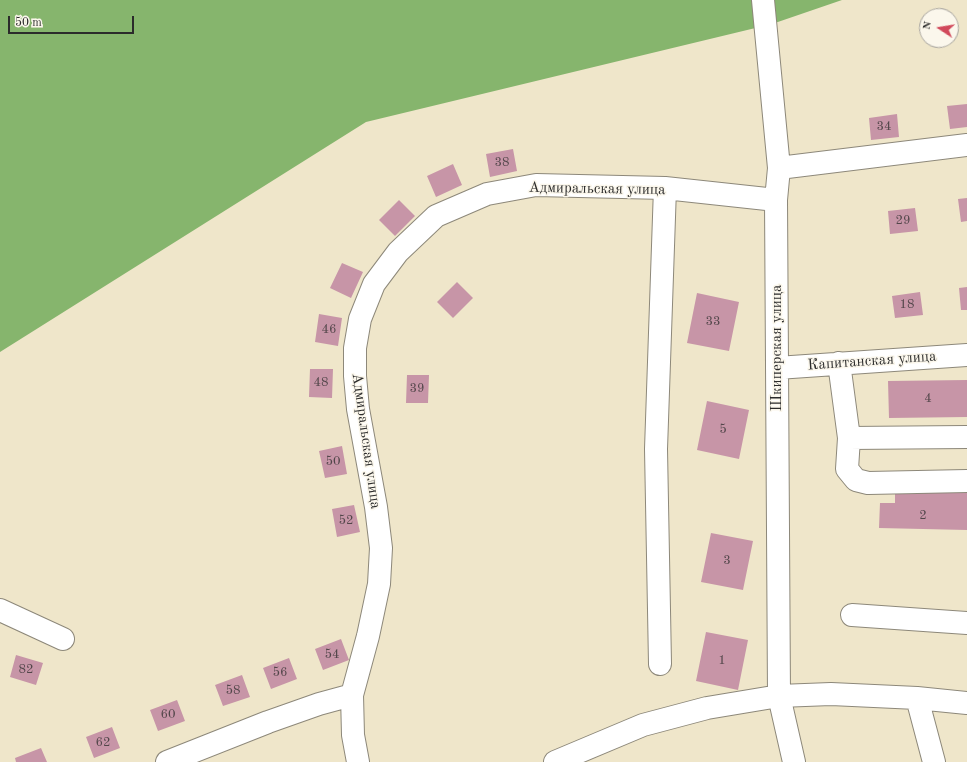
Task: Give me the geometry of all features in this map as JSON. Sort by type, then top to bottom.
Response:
[{"type":"street","name":"Шкиперская улица","points":[[764,0],[779,168],[776,200],[779,696],[794,762]]},
{"type":"street","points":[[779,168],[967,145]]},
{"type":"street","name":"Адмиральская улица","points":[[358,762],[353,735],[352,695],[379,584],[380,548],[376,507],[358,410],[355,376],[355,348],[360,319],[374,284],[398,252],[436,216],[488,194],[536,185],[665,188],[776,200]]},
{"type":"street","points":[[660,664],[656,449],[665,188]]},
{"type":"street","name":"Капитанская улица","points":[[777,368],[967,355]]},
{"type":"street","points":[[839,363],[849,438],[848,469],[856,480],[868,482],[967,481]]},
{"type":"street","points":[[849,438],[967,437]]},
{"type":"street","points":[[0,610],[63,639]]},
{"type":"street","points":[[852,615],[967,623]]},
{"type":"street","points":[[555,762],[643,725],[708,708],[779,696],[831,694],[918,698],[967,703]]},
{"type":"street","points":[[167,762],[268,722],[319,704],[352,695]]},
{"type":"street","points":[[918,698],[934,762]]},
{"type":"green space","points":[[0,0],[842,0],[772,24],[366,122],[0,352]]},
{"type":"building","points":[[967,104],[967,127],[950,129],[947,106]]},
{"type":"building","points":[[897,114],[899,137],[871,140],[869,118]]},
{"type":"building","points":[[513,149],[517,171],[490,177],[486,154]]},
{"type":"building","points":[[453,164],[462,185],[436,197],[427,176]]},
{"type":"building","points":[[967,198],[967,221],[961,222],[958,199]]},
{"type":"building","points":[[399,200],[415,216],[395,236],[379,220]]},
{"type":"building","points":[[915,208],[918,231],[890,234],[888,211]]},
{"type":"building","points":[[342,263],[363,272],[351,298],[330,288]]},
{"type":"building","points":[[457,282],[473,298],[453,318],[437,302]]},
{"type":"building","points":[[967,287],[967,310],[961,310],[959,288]]},
{"type":"building","points":[[920,292],[923,315],[895,318],[892,296]]},
{"type":"building","points":[[697,293],[739,302],[729,351],[687,343]]},
{"type":"building","points":[[319,314],[342,318],[338,346],[315,342]]},
{"type":"building","points":[[310,369],[333,369],[332,398],[309,397]]},
{"type":"building","points":[[407,375],[429,375],[428,403],[406,403]]},
{"type":"building","points":[[967,380],[967,417],[889,418],[888,381]]},
{"type":"building","points":[[707,401],[749,410],[739,459],[697,450]]},
{"type":"building","points":[[342,446],[347,474],[325,478],[319,451]]},
{"type":"building","points":[[895,492],[967,493],[967,530],[879,528],[880,503],[895,503]]},
{"type":"building","points":[[354,505],[360,532],[337,537],[332,509]]},
{"type":"building","points":[[711,533],[753,541],[743,590],[701,582]]},
{"type":"building","points":[[706,632],[748,640],[738,690],[696,681]]},
{"type":"building","points":[[341,639],[349,660],[323,670],[315,649]]},
{"type":"building","points":[[16,655],[43,663],[36,685],[10,677]]},
{"type":"building","points":[[289,658],[297,679],[271,689],[263,668]]},
{"type":"building","points":[[242,675],[250,697],[223,706],[215,685]]},
{"type":"building","points":[[177,700],[185,721],[158,731],[150,710]]},
{"type":"building","points":[[112,727],[120,748],[94,758],[86,737]]},
{"type":"building","points":[[41,748],[47,762],[16,762],[15,758]]}]
